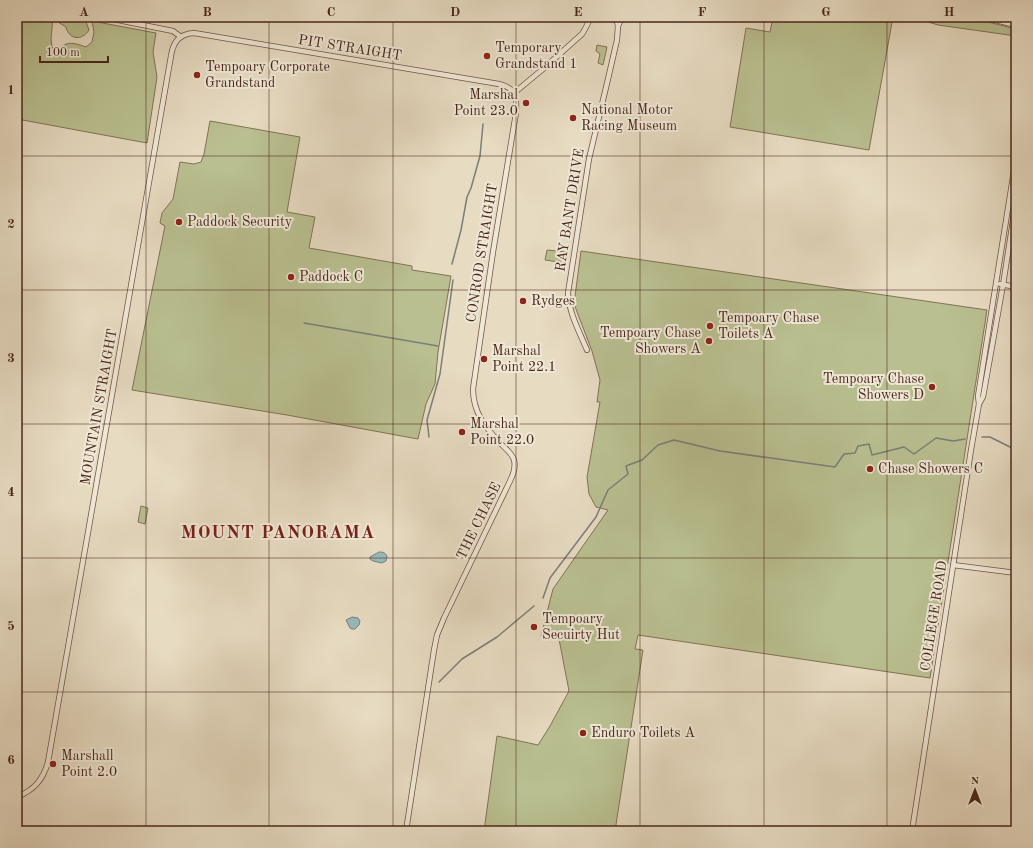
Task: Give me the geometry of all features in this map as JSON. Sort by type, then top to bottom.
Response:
[{"type":"street","points":[[103,17],[173,31],[181,37]]},
{"type":"street","points":[[514,93],[582,34],[591,17]]},
{"type":"street","name":"RAY BANT DRIVE","points":[[587,350],[569,304],[568,293],[589,159],[617,40],[618,26],[616,17]]},
{"type":"street","name":"RAY BANT DRIVE","points":[[618,26],[622,17]]},
{"type":"street","points":[[983,17],[1016,25]]},
{"type":"street","name":"PIT STRAIGHT","points":[[181,37],[190,34],[198,34],[499,84],[508,88],[514,93]]},
{"type":"street","name":"MOUNTAIN STRAIGHT","points":[[17,797],[27,792],[39,782],[44,774],[48,762],[171,56],[174,44],[181,37]]},
{"type":"street","name":"CONROD STRAIGHT","points":[[473,389],[517,102],[514,93]]},
{"type":"street","name":"COLLEGE ROAD","points":[[912,831],[979,404],[978,396],[1016,158]]},
{"type":"street","name":"COLLEGE ROAD","points":[[979,404],[983,396],[1016,201]]},
{"type":"street","points":[[996,284],[1016,287]]},
{"type":"street","points":[[990,319],[996,320]]},
{"type":"street","name":"THE CHASE","points":[[406,831],[435,641],[510,481],[514,468],[514,461],[510,454],[488,430],[481,418],[474,401],[473,389]]},
{"type":"street","points":[[953,565],[1016,573]]},
{"type":"green space","points":[[17,17],[53,18],[51,38],[52,47],[54,49],[60,48],[69,43],[86,47],[92,42],[94,32],[92,21],[156,33],[153,52],[157,77],[147,143],[17,119]]},
{"type":"green space","points":[[59,17],[77,17],[85,19],[89,30],[83,36],[76,38],[73,37],[66,27],[58,22]]},
{"type":"green space","points":[[773,17],[893,17],[869,150],[730,127],[746,28],[770,32]]},
{"type":"green space","points":[[912,17],[961,17],[984,21],[1016,29],[1016,36],[938,25]]},
{"type":"green space","points":[[597,45],[607,47],[603,65],[598,63],[600,54],[596,51]]},
{"type":"green space","points":[[210,121],[300,137],[287,212],[315,217],[309,248],[412,266],[412,270],[451,276],[438,352],[435,384],[426,404],[418,439],[287,415],[132,390],[165,226],[160,223],[162,213],[173,199],[180,162],[194,164],[201,162],[204,154]]},
{"type":"green space","points":[[547,250],[567,252],[565,263],[545,260]]},
{"type":"green space","points":[[581,251],[987,310],[930,678],[638,635],[635,649],[643,650],[615,831],[484,831],[497,736],[538,745],[569,691],[559,639],[541,636],[553,589],[608,510],[596,507],[589,494],[587,477],[600,402],[597,402],[600,380],[592,351],[574,304]]},
{"type":"green space","points":[[141,506],[148,508],[145,524],[138,522]]},
{"type":"water","points":[[379,552],[385,553],[387,556],[386,561],[382,563],[370,559],[370,557]]},
{"type":"water","points":[[352,617],[358,618],[360,621],[359,625],[355,629],[350,628],[346,620]]},
{"type":"waterway","points":[[452,264],[461,230],[467,197],[480,156],[483,124]]},
{"type":"waterway","points":[[429,437],[427,420],[440,374],[453,280]]},
{"type":"waterway","points":[[304,323],[438,346]]},
{"type":"waterway","points":[[982,437],[990,437],[1016,450]]},
{"type":"waterway","points":[[543,598],[550,578],[596,517],[608,490],[628,474],[626,466],[642,460],[658,445],[674,440],[720,451],[835,467],[844,454],[855,453],[858,446],[869,444],[872,455],[904,447],[914,454],[936,438],[953,441],[965,439]]},
{"type":"waterway","points":[[439,682],[462,659],[497,637],[534,606]]},
{"type":"place","name":"Temporary Grandstand 1","points":[[487,56]]},
{"type":"place","name":"Tempoary Corporate Grandstand","points":[[197,75]]},
{"type":"place","name":"Marshal Point 23.0","points":[[526,103]]},
{"type":"place","name":"National Motor Racing Museum","points":[[573,118]]},
{"type":"place","name":"Paddock Security","points":[[179,222]]},
{"type":"place","name":"Paddock C","points":[[291,277]]},
{"type":"place","name":"Rydges","points":[[523,301]]},
{"type":"place","name":"Tempoary Chase Toilets A","points":[[710,326]]},
{"type":"place","name":"Tempoary Chase Showers A","points":[[709,341]]},
{"type":"place","name":"Marshal Point 22.1","points":[[484,359]]},
{"type":"place","name":"Tempoary Chase Showers D","points":[[932,387]]},
{"type":"place","name":"Marshal Point 22.0","points":[[462,432]]},
{"type":"place","name":"Chase Showers C","points":[[870,469]]},
{"type":"place","name":"Tempoary Secuirty Hut","points":[[534,627]]},
{"type":"place","name":"Enduro Toilets A","points":[[583,733]]},
{"type":"place","name":"Marshall Point 2.0","points":[[53,764]]},
{"type":"district","name":"MOUNT PANORAMA","points":[[278,533]]}]
